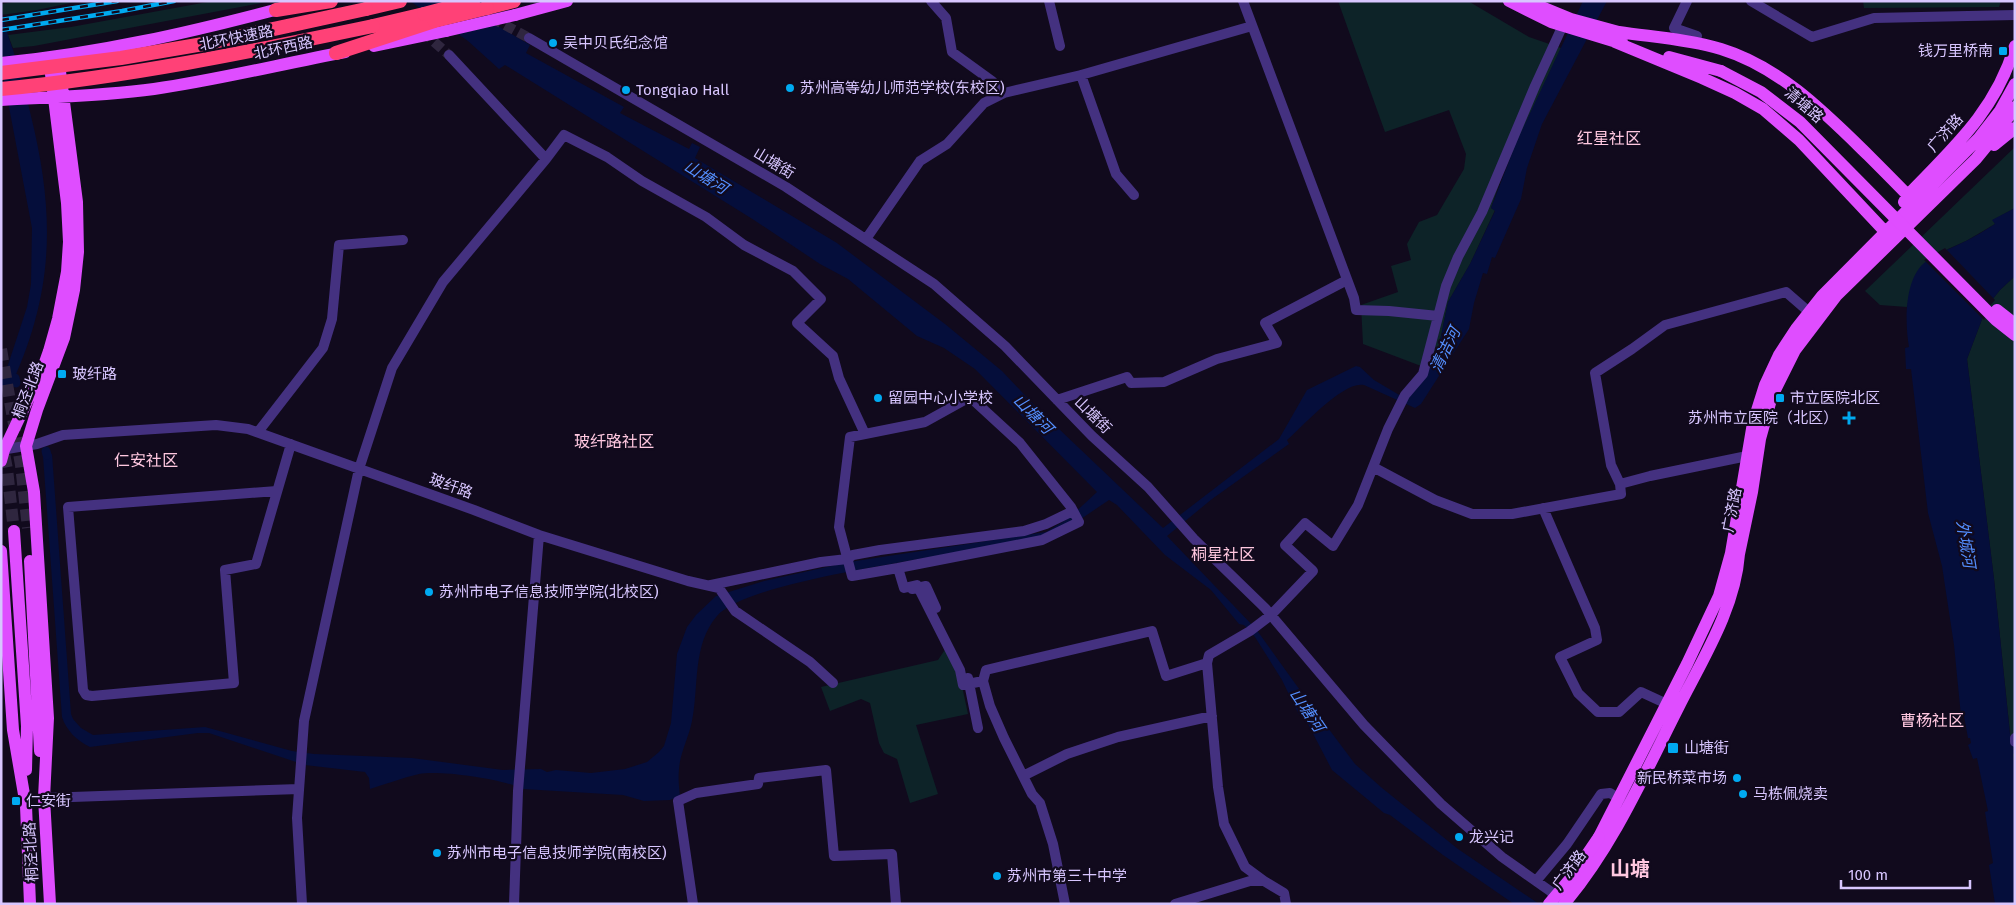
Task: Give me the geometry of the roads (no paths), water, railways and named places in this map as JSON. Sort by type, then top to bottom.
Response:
[{"type":"highway","points":[[276,10],[332,1]]},
{"type":"highway","name":"北环快速路","points":[[1,73],[121,58],[209,44],[399,1]]},
{"type":"highway","name":"北环快速路","points":[[3,96],[63,83],[212,60],[373,26],[429,18],[473,1]]},
{"type":"highway","points":[[336,53],[429,18],[487,8],[515,8]]},
{"type":"main road","points":[[1,63],[54,57],[152,39],[309,1]]},
{"type":"main road","name":"北环西路","points":[[3,96],[30,99],[60,98],[154,89],[218,78],[446,31],[515,8],[567,1]]},
{"type":"main road","name":"清塘路","points":[[1509,1],[1539,17],[1594,30],[1723,68],[1772,90],[1807,118],[2002,315],[2015,324]]},
{"type":"main road","name":"清塘路","points":[[1527,1],[1568,24]]},
{"type":"main road","points":[[1617,37],[1695,43],[1721,49],[1737,55],[1772,74],[1823,110],[1916,203]]},
{"type":"main road","points":[[1617,37],[1741,96],[1763,109],[1799,140],[1890,237]]},
{"type":"main road","name":"广济路","points":[[1564,904],[1587,875],[1697,669],[1730,600],[1738,572],[1739,554],[1763,426],[1781,375],[1799,344],[1823,310],[1890,237],[1976,122],[1999,84],[2015,46]]},
{"type":"main road","name":"桐泾北路","points":[[44,798],[48,718],[34,492],[26,446],[34,417],[64,338],[76,273],[79,242],[77,202],[54,57]]},
{"type":"main road","name":"清塘路","points":[[1723,68],[1761,92],[1800,122],[1996,320],[2015,335]]},
{"type":"main road","name":"广济路","points":[[1916,203],[1985,132],[2015,84]]},
{"type":"main road","name":"桐泾北路","points":[[2,454],[46,360],[58,320],[64,288],[69,251],[69,227],[60,98]]},
{"type":"main road","name":"广济路","points":[[1976,159],[1999,131],[2015,107]]},
{"type":"main road","name":"广济路","points":[[1916,203],[2015,128]]},
{"type":"main road","name":"广济路","points":[[1549,904],[1604,840],[1620,798],[1714,608],[1724,581],[1731,553],[1754,418],[1765,386],[1783,349],[1808,312],[1822,296],[1890,237]]},
{"type":"main road","name":"桐泾北路","points":[[28,528],[50,904]]},
{"type":"main road","name":"桐泾北路","points":[[14,531],[27,726],[26,803],[30,904]]},
{"type":"main road","name":"桐泾北路","points":[[1,551],[13,730],[26,803]]},
{"type":"street","points":[[931,1],[946,18],[952,52],[992,81],[1004,93]]},
{"type":"street","points":[[1049,1],[1060,46]]},
{"type":"street","points":[[1243,1],[1354,298],[1356,310],[1438,316]]},
{"type":"street","points":[[1687,1],[1674,28],[1697,36],[1695,43]]},
{"type":"street","points":[[1751,1],[1812,37],[1874,18],[2015,15]]},
{"type":"street","points":[[1286,904],[1284,893],[1264,882],[1245,867],[1224,824],[1218,787],[1207,662],[1209,655],[1250,632],[1271,614],[1312,571],[1285,545],[1305,523],[1333,546],[1358,505],[1388,429],[1403,399],[1423,374],[1446,286],[1458,257],[1482,212],[1535,86],[1568,24]]},
{"type":"street","points":[[866,239],[920,161],[947,144],[984,103],[1004,93],[1081,75],[1252,26]]},
{"type":"street","name":"山塘街","points":[[528,38],[786,187],[934,284],[1005,346],[1092,436],[1148,487],[1174,518],[1271,614],[1364,725],[1441,804],[1502,857],[1564,904]]},
{"type":"street","points":[[449,55],[546,159]]},
{"type":"street","points":[[1081,75],[1116,174],[1134,195]]},
{"type":"street","points":[[302,904],[297,818],[304,721],[359,469],[392,368],[443,282],[564,135],[607,157],[642,181],[706,218],[744,245],[793,271],[821,299],[797,323],[833,356],[839,378],[865,434]]},
{"type":"street","points":[[258,432],[323,348],[332,320],[339,246],[403,240]]},
{"type":"street","points":[[1057,400],[1127,376],[1131,383],[1164,382],[1217,359],[1277,343],[1265,323],[1347,280]]},
{"type":"street","points":[[1373,467],[1435,500],[1472,514],[1512,514],[1621,494],[1620,484],[1611,465],[1594,373],[1665,325],[1712,311],[1786,292],[1808,312]]},
{"type":"street","points":[[850,558],[839,527],[850,437],[925,422],[970,397],[1020,443],[1075,515]]},
{"type":"street","name":"玻纤路","points":[[2,454],[63,435],[216,425],[248,429],[539,535],[688,581],[715,586]]},
{"type":"street","points":[[852,441],[852,464],[845,529],[851,574],[853,576],[901,570],[1042,540],[1055,535],[1075,515]]},
{"type":"street","points":[[278,491],[68,507],[83,690],[86,695],[234,683],[225,570],[256,564],[278,491],[291,444]]},
{"type":"street","points":[[1620,484],[1747,456]]},
{"type":"street","points":[[1544,508],[1595,628],[1597,640],[1560,657],[1578,693],[1598,712],[1619,712],[1642,692],[1667,704]]},
{"type":"street","points":[[833,683],[810,662],[735,611],[715,586],[821,562],[1024,531],[1075,515]]},
{"type":"street","points":[[514,904],[518,791],[539,535]]},
{"type":"street","points":[[901,570],[904,588],[917,585],[960,670],[963,685],[983,681]]},
{"type":"street","points":[[901,570],[908,590],[926,586],[947,633],[966,668],[978,728]]},
{"type":"street","points":[[1065,904],[1053,844],[1040,803],[1032,794],[1004,738],[983,681],[986,670],[1152,631],[1166,676],[1207,662]]},
{"type":"street","points":[[1023,776],[1067,754],[1118,738],[1212,716]]},
{"type":"street","points":[[693,904],[678,801],[696,793],[758,784],[759,778],[826,770],[834,856],[892,854],[896,904]]},
{"type":"street","points":[[44,798],[299,789]]},
{"type":"street","points":[[1536,881],[1567,844],[1601,794],[1610,793],[1620,798]]},
{"type":"street","points":[[1175,904],[1250,881],[1264,882]]},
{"type":"water","points":[[410,1],[456,1],[530,45],[526,53],[624,107],[620,113],[689,149],[692,143],[700,147],[695,158],[837,243],[945,324],[1002,371],[1038,409],[1163,528],[1279,439],[1307,390],[1356,366],[1360,367],[1374,380],[1401,396],[1429,369],[1438,351],[1448,302],[1470,264],[1495,211],[1491,208],[1516,143],[1583,1],[1607,1],[1542,124],[1527,168],[1521,199],[1495,258],[1492,257],[1487,274],[1483,273],[1469,329],[1421,404],[1415,408],[1364,385],[1356,385],[1346,390],[1324,406],[1287,440],[1289,444],[1212,499],[1167,536],[1256,629],[1355,764],[1458,849],[1539,904],[1514,904],[1443,855],[1390,815],[1384,813],[1332,770],[1308,724],[1298,713],[1282,680],[1255,637],[1244,625],[1239,624],[1211,590],[1165,555],[1117,505],[1109,500],[1072,525],[1051,535],[809,580],[752,596],[731,606],[717,616],[709,627],[704,640],[700,653],[692,721],[680,763],[680,796],[670,800],[644,801],[623,795],[523,789],[487,779],[441,773],[419,774],[370,789],[369,778],[365,772],[305,765],[209,733],[90,747],[81,742],[69,731],[62,717],[43,456],[52,454],[71,714],[81,728],[93,735],[205,727],[292,751],[314,754],[412,758],[503,770],[541,769],[547,772],[556,770],[591,773],[625,769],[647,762],[659,752],[664,746],[671,723],[677,654],[687,627],[696,615],[716,596],[764,581],[849,562],[1046,532],[1069,518],[1097,492],[975,369],[944,348],[917,336],[848,279],[820,264],[754,220],[505,65],[499,69],[468,41]]},
{"type":"water","points":[[1,6],[25,91],[39,153],[47,223],[46,256],[35,323],[8,392],[1,390],[1,370],[6,371],[27,307],[31,284],[32,228],[1,65]]},
{"type":"water","name":"外城河","points":[[2015,208],[2015,276],[1987,306],[1967,359],[1994,579],[2011,744],[2015,744],[2015,753],[2013,754],[2015,770],[2015,904],[1995,904],[1989,865],[1993,863],[1985,812],[1988,811],[1977,758],[1973,759],[1968,745],[1971,743],[1970,738],[1968,738],[1964,716],[1961,716],[1954,645],[1942,566],[1928,513],[1911,369],[1906,369],[1905,348],[1909,347],[1907,304],[1909,292],[1912,281],[1923,264],[1995,224],[1992,220]]},
{"type":"waterway","points":[[15,378],[16,383]]},
{"type":"waterway","points":[[46,451],[47,455]]},
{"type":"tunnel","points":[[492,18],[529,38]]},
{"type":"tunnel","points":[[423,32],[449,55]]},
{"type":"tunnel","points":[[1,349],[21,465],[28,528]]},
{"type":"tunnel","points":[[1,438],[7,469],[14,531]]},
{"type":"railway","points":[[1,20],[117,1]]},
{"type":"railway","points":[[1,30],[174,1]]},
{"type":"place","name":"吴中贝氏纪念馆","points":[[553,43]]},
{"type":"place","name":"钱万里桥南","points":[[2003,51]]},
{"type":"place","name":"苏州高等幼儿师范学校(东校区)","points":[[790,88]]},
{"type":"place","name":"Tongqiao Hall","points":[[626,90]]},
{"type":"place","name":"玻纤路","points":[[62,374]]},
{"type":"place","name":"留园中心小学校","points":[[878,398]]},
{"type":"place","name":"市立医院北区","points":[[1780,398]]},
{"type":"place","name":"苏州市立医院（北区）","points":[[1849,418]]},
{"type":"place","name":"苏州市电子信息技师学院(北校区)","points":[[429,592]]},
{"type":"place","name":"山塘街","points":[[1673,748]]},
{"type":"place","name":"新民桥菜市场","points":[[1737,778]]},
{"type":"place","name":"马栋佩烧卖","points":[[1743,794]]},
{"type":"place","name":"仁安街","points":[[16,801]]},
{"type":"place","name":"龙兴记","points":[[1459,837]]},
{"type":"place","name":"苏州市电子信息技师学院(南校区)","points":[[437,853]]},
{"type":"place","name":"苏州市第三十中学","points":[[997,876]]},
{"type":"district","name":"红星社区","points":[[1609,138]]},
{"type":"district","name":"玻纤路社区","points":[[614,441]]},
{"type":"district","name":"仁安社区","points":[[146,460]]},
{"type":"district","name":"桐星社区","points":[[1223,554]]},
{"type":"district","name":"曹杨社区","points":[[1932,720]]},
{"type":"district","name":"山塘","points":[[1630,869]]},
{"type":"water label","name":"山塘河","points":[[706,177]]},
{"type":"water label","name":"清洁河","points":[[1445,350]]},
{"type":"water label","name":"山塘河","points":[[1033,414]]},
{"type":"water label","name":"山塘河","points":[[1307,710]]}]
